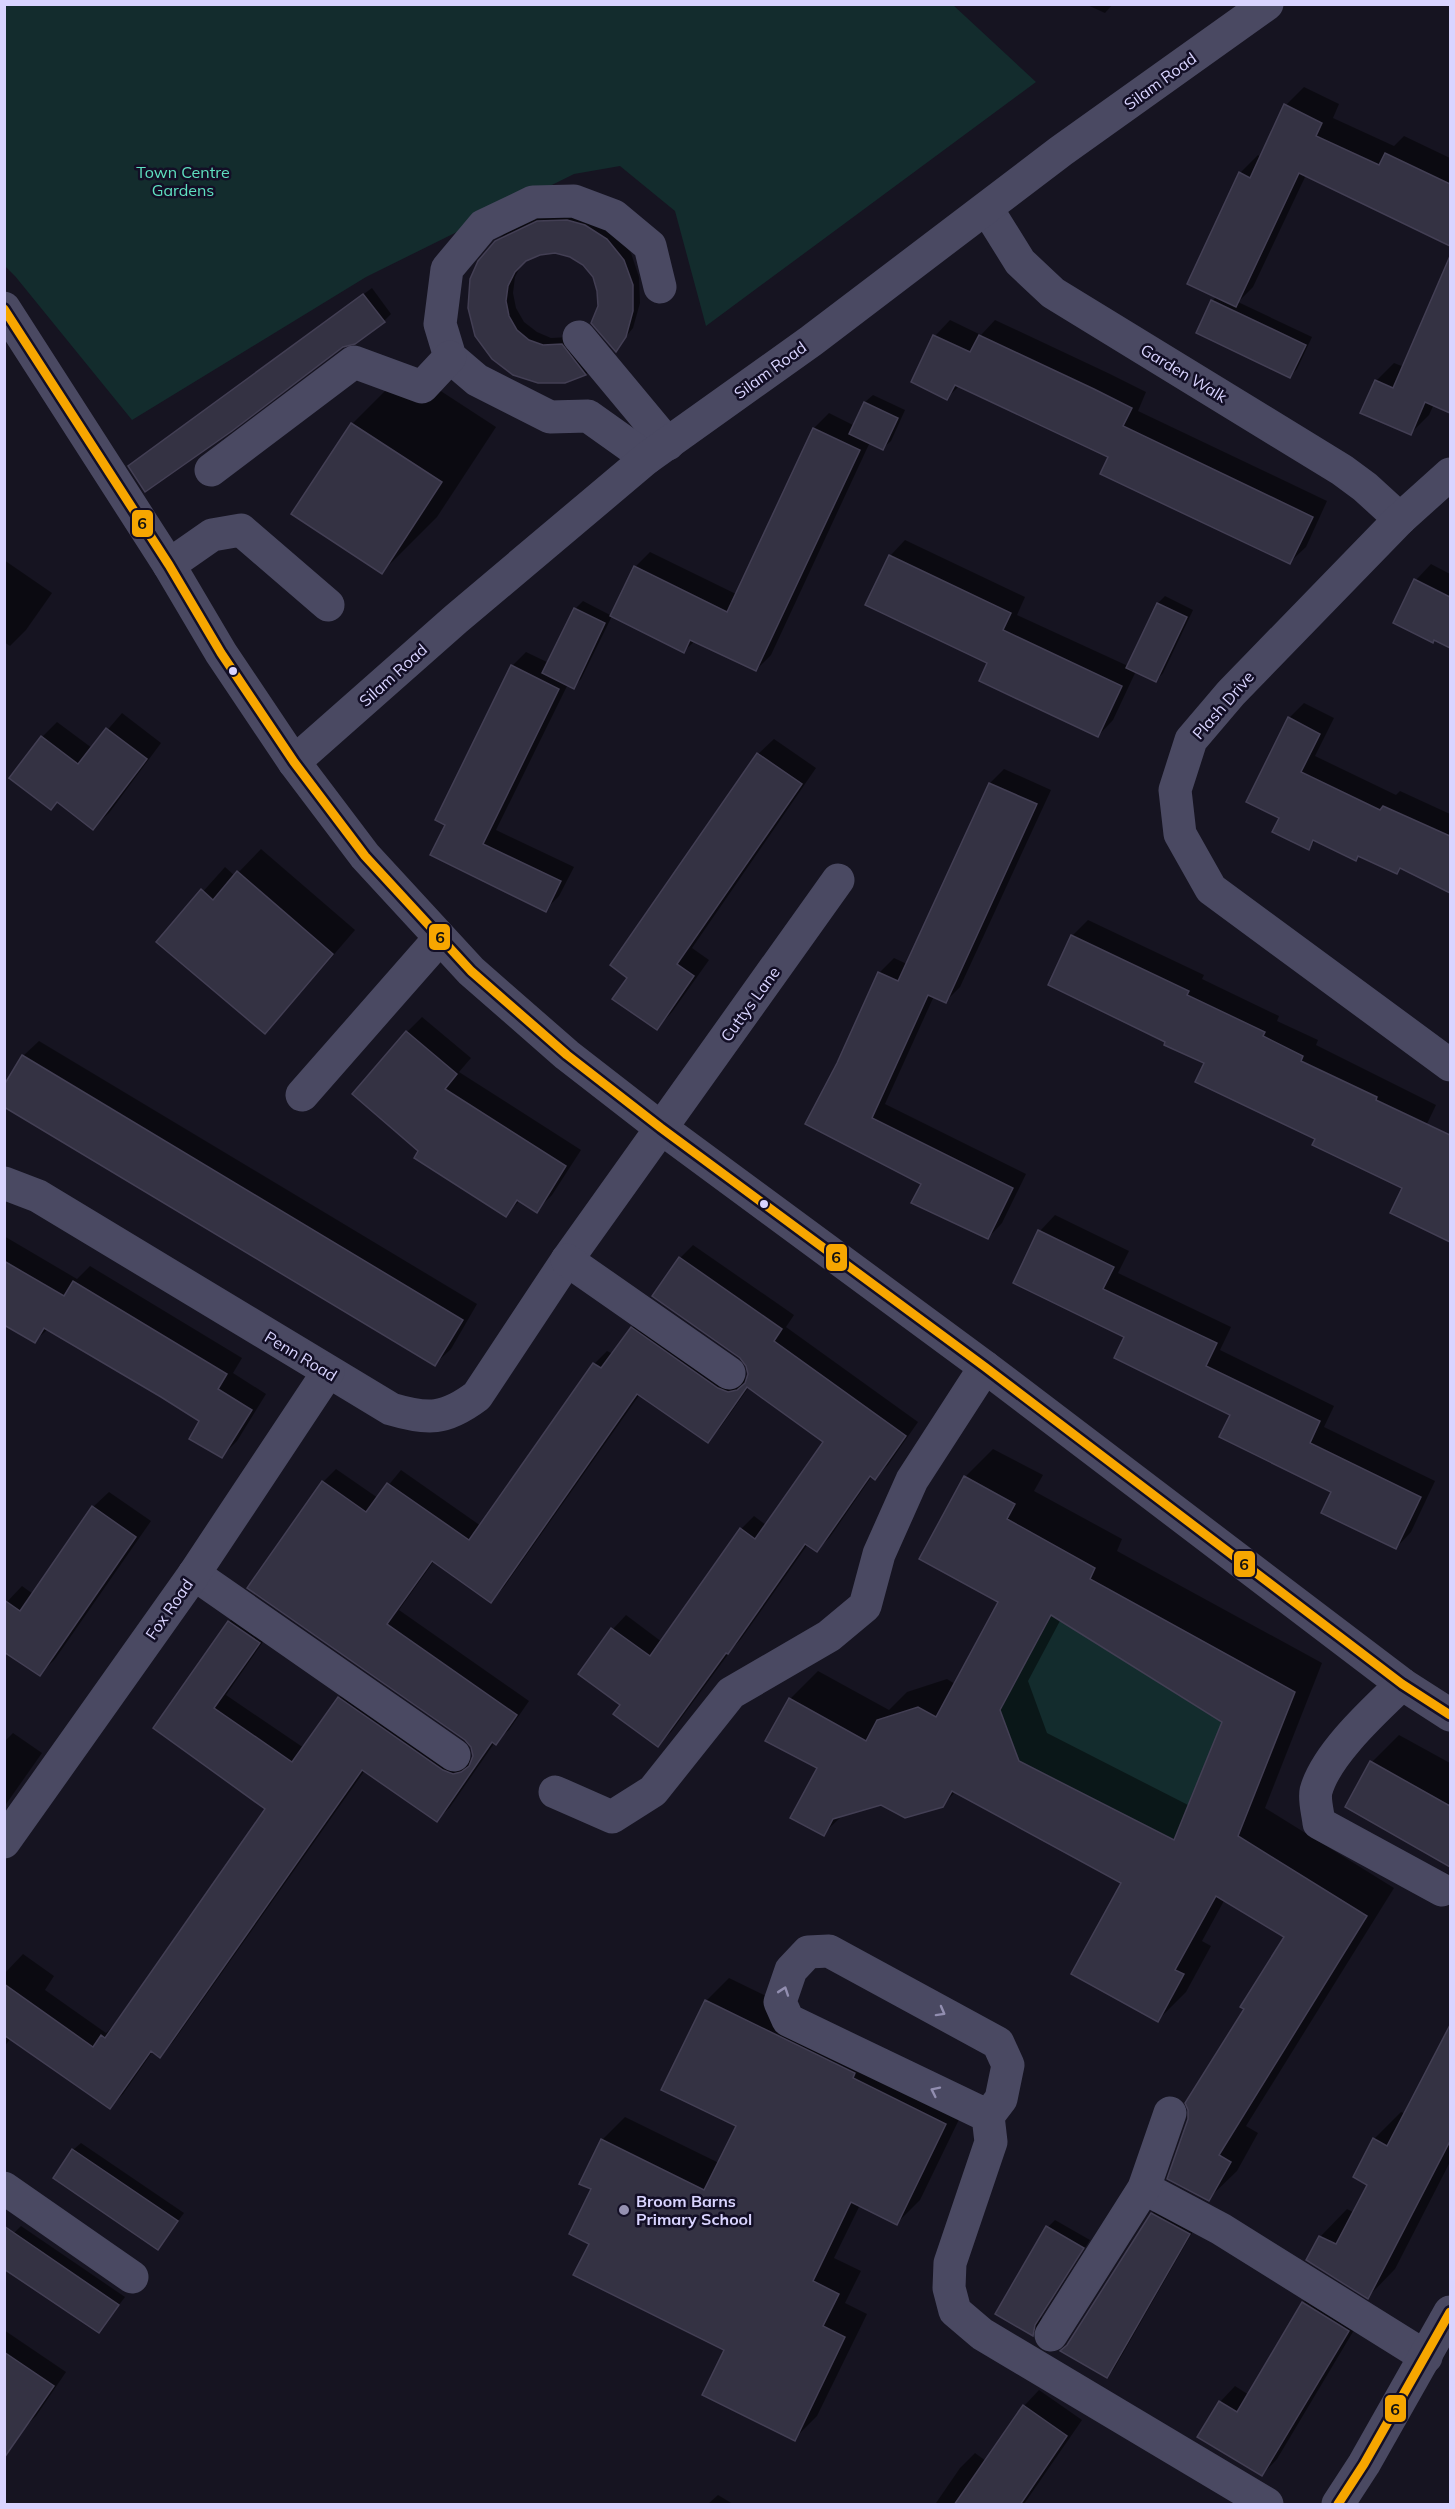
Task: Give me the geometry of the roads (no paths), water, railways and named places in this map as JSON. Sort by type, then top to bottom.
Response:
[{"type":"street","name":"Silam Road","points":[[294,762],[456,619],[657,451],[987,209],[1061,151],[1267,4]]},
{"type":"street","points":[[657,451],[588,416],[550,417],[477,380],[450,357],[440,324],[447,269],[483,226],[532,202],[574,201],[614,216],[650,246],[660,287]]},
{"type":"street","name":"Garden Walk","points":[[987,209],[1020,262],[1053,293],[1342,470],[1365,487],[1400,519]]},
{"type":"street","points":[[4,308],[169,565],[221,653],[294,762],[365,856],[438,939],[567,1055],[661,1128],[985,1367],[1402,1684],[1450,1714]]},
{"type":"street","points":[[579,337],[657,451]]},
{"type":"street","points":[[211,470],[354,363],[422,387],[450,357]]},
{"type":"street","name":"Plash Drive","points":[[1450,474],[1400,519],[1231,693],[1191,740],[1175,790],[1180,834],[1211,889],[1450,1065]]},
{"type":"street","points":[[169,565],[212,535],[241,530],[328,605]]},
{"type":"street","name":"Cuttys Lane","points":[[661,1128],[838,880]]},
{"type":"street","points":[[302,1095],[438,939]]},
{"type":"street","name":"Penn Road","points":[[4,1183],[38,1196],[391,1409],[416,1416],[440,1417],[460,1408],[477,1396],[567,1260],[661,1128]]},
{"type":"street","points":[[567,1260],[729,1373]]},
{"type":"street","points":[[555,1792],[612,1817],[653,1791],[731,1693],[829,1636],[866,1606],[879,1554],[912,1480],[985,1367]]},
{"type":"street","name":"Fox Road","points":[[4,1842],[194,1574],[328,1372]]},
{"type":"street","points":[[194,1574],[454,1755]]},
{"type":"street","points":[[1402,1684],[1365,1720],[1323,1773],[1315,1794],[1319,1823],[1442,1890]]},
{"type":"street","points":[[988,2116],[788,2020],[780,2002],[791,1970],[808,1952],[829,1951],[998,2043],[1008,2065],[1001,2099],[988,2116],[991,2142],[950,2262],[949,2288],[955,2311],[982,2334],[1267,2505]]},
{"type":"street","points":[[1051,2335],[1144,2188],[1170,2113]]},
{"type":"street","points":[[4,2188],[132,2277]]},
{"type":"street","points":[[1144,2188],[1221,2229],[1426,2357]]},
{"type":"street","points":[[1338,2505],[1426,2357],[1450,2312]]},
{"type":"place","name":"Broom Barns Primary School","points":[[624,2210]]},
{"type":"park label","name":"Town Centre Gardens","points":[[183,181]]}]
